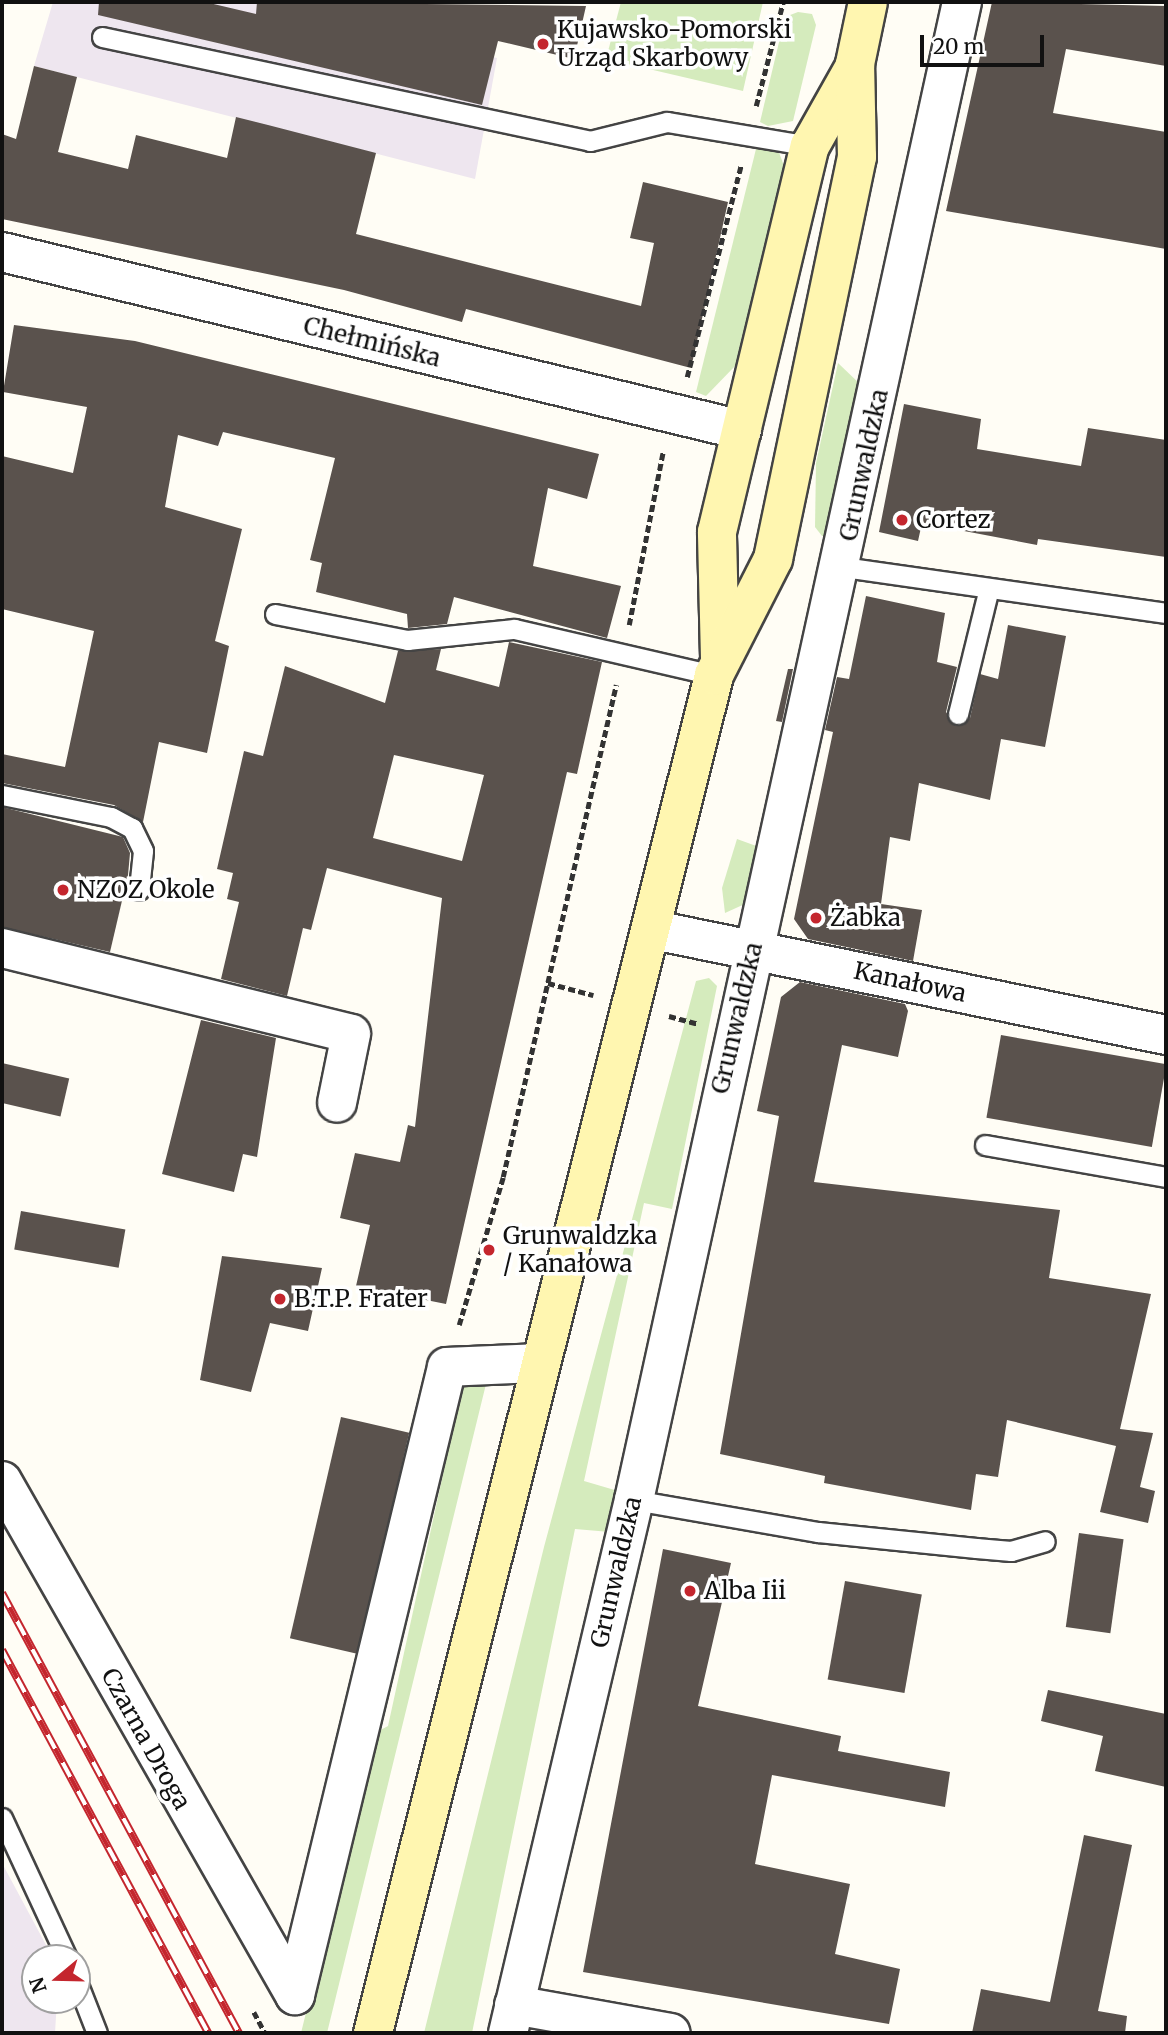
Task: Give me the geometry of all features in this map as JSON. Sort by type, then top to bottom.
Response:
[{"type":"main road","points":[[717,668],[773,559],[800,440],[857,157],[855,64],[868,2]]},
{"type":"main road","points":[[373,2033],[540,1363],[654,930],[717,668],[717,532],[810,146],[855,64]]},
{"type":"street","name":"Grunwaldzka","points":[[511,2019],[634,1500],[751,951],[843,567],[962,2]]},
{"type":"street","name":"Chełmińska","points":[[2,252],[742,430]]},
{"type":"street","name":"Kanałowa","points":[[654,930],[1166,1035]]},
{"type":"street","points":[[2,948],[351,1034],[337,1103]]},
{"type":"street","name":"Czarna Droga","points":[[2,1481],[295,1995],[447,1367],[540,1363]]},
{"type":"street","points":[[511,2019],[671,2033]]},
{"type":"lane","points":[[102,37],[590,141],[667,122],[810,146]]},
{"type":"lane","points":[[843,567],[988,592],[1166,613]]},
{"type":"lane","points":[[958,714],[988,592]]},
{"type":"lane","points":[[275,614],[407,640],[514,629],[717,668]]},
{"type":"lane","points":[[2,795],[111,817],[132,828],[143,851],[139,890]]},
{"type":"lane","points":[[985,1145],[1166,1177]]},
{"type":"lane","points":[[634,1500],[818,1532],[976,1548],[1011,1550],[1045,1541]]},
{"type":"lane","points":[[2,1818],[60,1944]]},
{"type":"lane","points":[[90,2014],[97,2033]]},
{"type":"shaded area","points":[[53,2],[265,2],[497,58],[475,179],[34,66]]},
{"type":"shaded area","points":[[2,1863],[45,1944],[21,1944],[21,2014],[56,2014],[55,2033],[2,2033]]},
{"type":"green space","points":[[621,2],[763,2],[743,91],[606,59]]},
{"type":"green space","points":[[798,12],[812,14],[816,25],[793,121],[768,126],[760,122],[785,17]]},
{"type":"green space","points":[[757,145],[777,147],[784,166],[736,365],[706,396],[696,392]]},
{"type":"green space","points":[[838,363],[861,385],[827,536],[822,536],[815,527],[816,463]]},
{"type":"green space","points":[[737,839],[759,847],[747,903],[725,913],[722,888]]},
{"type":"green space","points":[[709,978],[717,986],[672,1209],[644,1203],[584,1481],[618,1491],[610,1532],[575,1529],[472,2033],[424,2033],[544,1547],[696,981]]},
{"type":"green space","points":[[487,1380],[327,2033],[301,2033],[375,1733],[388,1726],[463,1383]]},
{"type":"building","points":[[99,2],[205,2],[256,14],[257,2],[586,6],[574,59],[498,41],[482,105],[98,15]]},
{"type":"building","points":[[992,2],[1166,6],[1166,66],[1066,49],[1053,113],[1166,132],[1166,249],[946,211]]},
{"type":"building","points":[[34,66],[77,77],[58,152],[128,169],[136,135],[227,158],[236,117],[376,153],[356,234],[641,306],[654,243],[630,238],[643,182],[728,202],[691,368],[466,309],[462,322],[344,290],[2,219],[2,134],[16,139]]},
{"type":"building","points":[[14,325],[135,341],[599,454],[587,499],[548,488],[533,566],[621,586],[607,638],[454,597],[447,624],[408,628],[407,614],[316,592],[322,563],[310,560],[335,458],[223,432],[218,446],[178,435],[165,507],[242,529],[215,641],[229,646],[207,753],[159,742],[143,822],[114,805],[2,783],[2,754],[65,767],[94,631],[2,609],[2,456],[73,473],[87,407],[3,392]]},
{"type":"building","points":[[904,404],[981,419],[977,449],[1081,466],[1088,428],[1166,440],[1166,557],[1038,539],[1037,545],[922,523],[918,541],[879,532]]},
{"type":"building","points":[[866,596],[945,613],[937,662],[957,667],[946,712],[956,726],[970,718],[980,674],[998,679],[1008,625],[1066,636],[1045,747],[1001,739],[990,800],[919,783],[910,841],[890,837],[881,904],[922,910],[913,961],[808,939],[794,919],[833,732],[825,730],[837,677],[849,679]]},
{"type":"building","points":[[509,642],[602,662],[577,774],[567,772],[446,1304],[356,1286],[370,1225],[340,1218],[355,1153],[400,1162],[408,1125],[415,1127],[442,898],[327,868],[311,930],[303,928],[287,996],[221,979],[239,902],[227,899],[233,873],[217,869],[244,751],[263,756],[285,666],[385,703],[398,651],[441,649],[436,670],[499,687]],"holes":[[[394,755],[484,775],[462,861],[373,838]]]},
{"type":"building","points":[[788,669],[793,669],[782,722],[776,721]]},
{"type":"building","name":"NZOZ Okole","points":[[2,807],[123,837],[130,853],[128,875],[110,952],[2,927]]},
{"type":"building","points":[[800,982],[905,1004],[908,1011],[898,1057],[842,1045],[814,1182],[1060,1210],[1049,1278],[1151,1294],[1120,1429],[1153,1433],[1140,1487],[1155,1491],[1148,1523],[1100,1512],[1116,1446],[1007,1420],[998,1477],[976,1474],[971,1510],[824,1483],[825,1476],[720,1454],[779,1116],[757,1111],[781,997]]},
{"type":"building","points":[[201,1020],[276,1038],[257,1157],[243,1154],[234,1192],[162,1174]]},
{"type":"building","points":[[1001,1035],[1166,1064],[1152,1147],[986,1118]]},
{"type":"building","points":[[2,1063],[69,1079],[60,1117],[2,1103]]},
{"type":"building","points":[[21,1211],[125,1229],[119,1268],[14,1249]]},
{"type":"building","points":[[222,1256],[322,1268],[308,1331],[270,1323],[251,1392],[200,1380]]},
{"type":"building","points":[[341,1417],[409,1433],[358,1654],[290,1638]]},
{"type":"building","points":[[1079,1533],[1124,1539],[1110,1633],[1066,1627]]},
{"type":"building","points":[[663,1549],[731,1563],[698,1706],[841,1736],[838,1751],[950,1772],[945,1807],[772,1775],[755,1864],[850,1884],[835,1954],[900,1969],[889,2024],[583,1972]]},
{"type":"building","points":[[845,1581],[922,1595],[904,1693],[828,1679]]},
{"type":"building","points":[[1048,1690],[1166,1714],[1166,1787],[1095,1771],[1103,1736],[1041,1721]]},
{"type":"building","points":[[1084,1835],[1132,1845],[1098,2011],[1127,2016],[1125,2033],[972,2033],[981,1989],[1050,2002]]},
{"type":"railway","points":[[2,1593],[239,2033]]},
{"type":"railway","points":[[2,1650],[208,2033]]},
{"type":"place","name":"Kujawsko-Pomorski Urząd Skarbowy","points":[[543,44]]},
{"type":"place","name":"Cortez","points":[[902,520]]},
{"type":"place","name":"NZOZ Okole","points":[[63,890]]},
{"type":"place","name":"Żabka","points":[[816,918]]},
{"type":"place","name":"Grunwaldzka / Kanałowa","points":[[489,1250]]},
{"type":"place","name":"B.T.P. Frater","points":[[280,1299]]},
{"type":"place","name":"Alba Iii","points":[[690,1591]]}]
